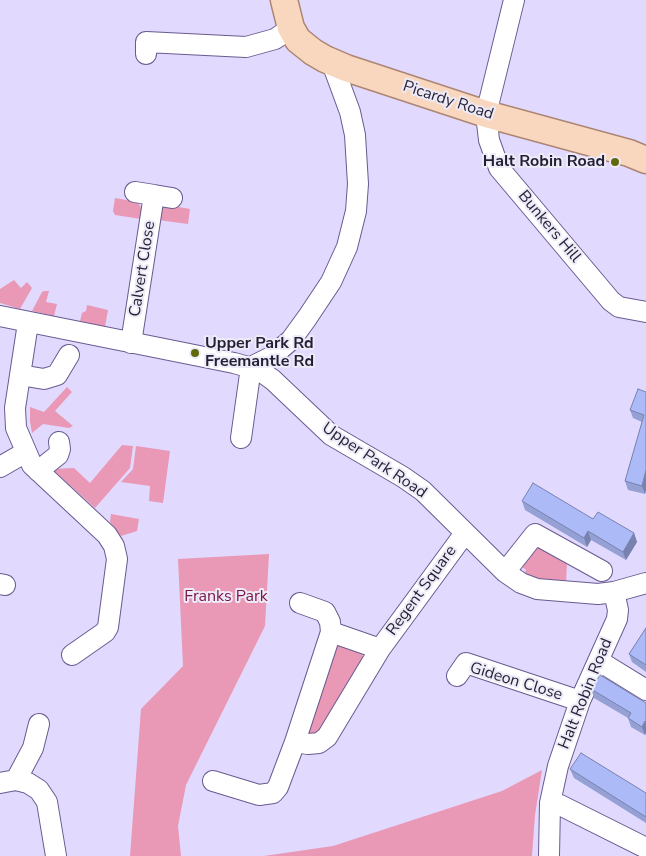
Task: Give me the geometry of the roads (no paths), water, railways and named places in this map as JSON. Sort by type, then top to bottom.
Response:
[{"type":"main road","name":"Picardy Road","points":[[284,0],[291,28],[298,40],[312,52],[332,62],[486,114],[646,160]]},
{"type":"street","points":[[486,114],[514,0]]},
{"type":"street","points":[[146,41],[246,47],[275,39],[291,28]]},
{"type":"street","points":[[241,438],[251,367],[271,357],[291,340],[331,282],[347,246],[356,211],[358,184],[355,135],[350,112],[332,62]]},
{"type":"street","name":"Bunkers Hill","points":[[486,114],[489,140],[499,168],[611,301],[619,307],[646,312]]},
{"type":"street","name":"Calvert Close","points":[[131,343],[154,195]]},
{"type":"street","name":"Upper Park Road","points":[[0,316],[251,367],[267,375],[331,435],[403,477],[423,492],[505,572],[521,583],[538,588],[584,593],[614,592],[646,583]]},
{"type":"street","points":[[28,323],[15,408],[16,428],[26,452],[38,471],[107,535],[114,546],[118,558],[108,627],[72,655]]},
{"type":"street","points":[[281,388],[281,369],[291,340]]},
{"type":"street","points":[[20,375],[44,379],[57,375],[69,355]]},
{"type":"street","points":[[38,471],[58,455],[60,449],[59,442]]},
{"type":"street","points":[[0,467],[26,452]]},
{"type":"street","name":"Regent Square","points":[[294,742],[319,743],[327,737],[380,649],[465,533]]},
{"type":"street","points":[[505,572],[535,534],[602,571]]},
{"type":"street","name":"Halt Robin Road","points":[[549,856],[550,803],[558,766],[580,702],[617,619],[618,610],[614,592]]},
{"type":"street","points":[[213,781],[259,795],[273,793],[278,787],[330,632],[330,622],[325,612],[300,603]]},
{"type":"street","name":"Regent Square","points":[[330,632],[380,649]]},
{"type":"street","points":[[599,661],[646,690]]},
{"type":"street","name":"Gideon Close","points":[[457,676],[466,663],[580,702]]},
{"type":"street","points":[[8,781],[33,748],[39,724]]},
{"type":"street","points":[[8,781],[28,782],[39,790],[47,802],[56,856]]},
{"type":"street","points":[[550,803],[560,805],[646,848]]},
{"type":"place","name":"Halt Robin Road","points":[[615,162]]},
{"type":"place","name":"Upper Park Rd Freemantle Rd","points":[[195,353]]},
{"type":"park label","name":"Franks Park","points":[[226,597]]}]
